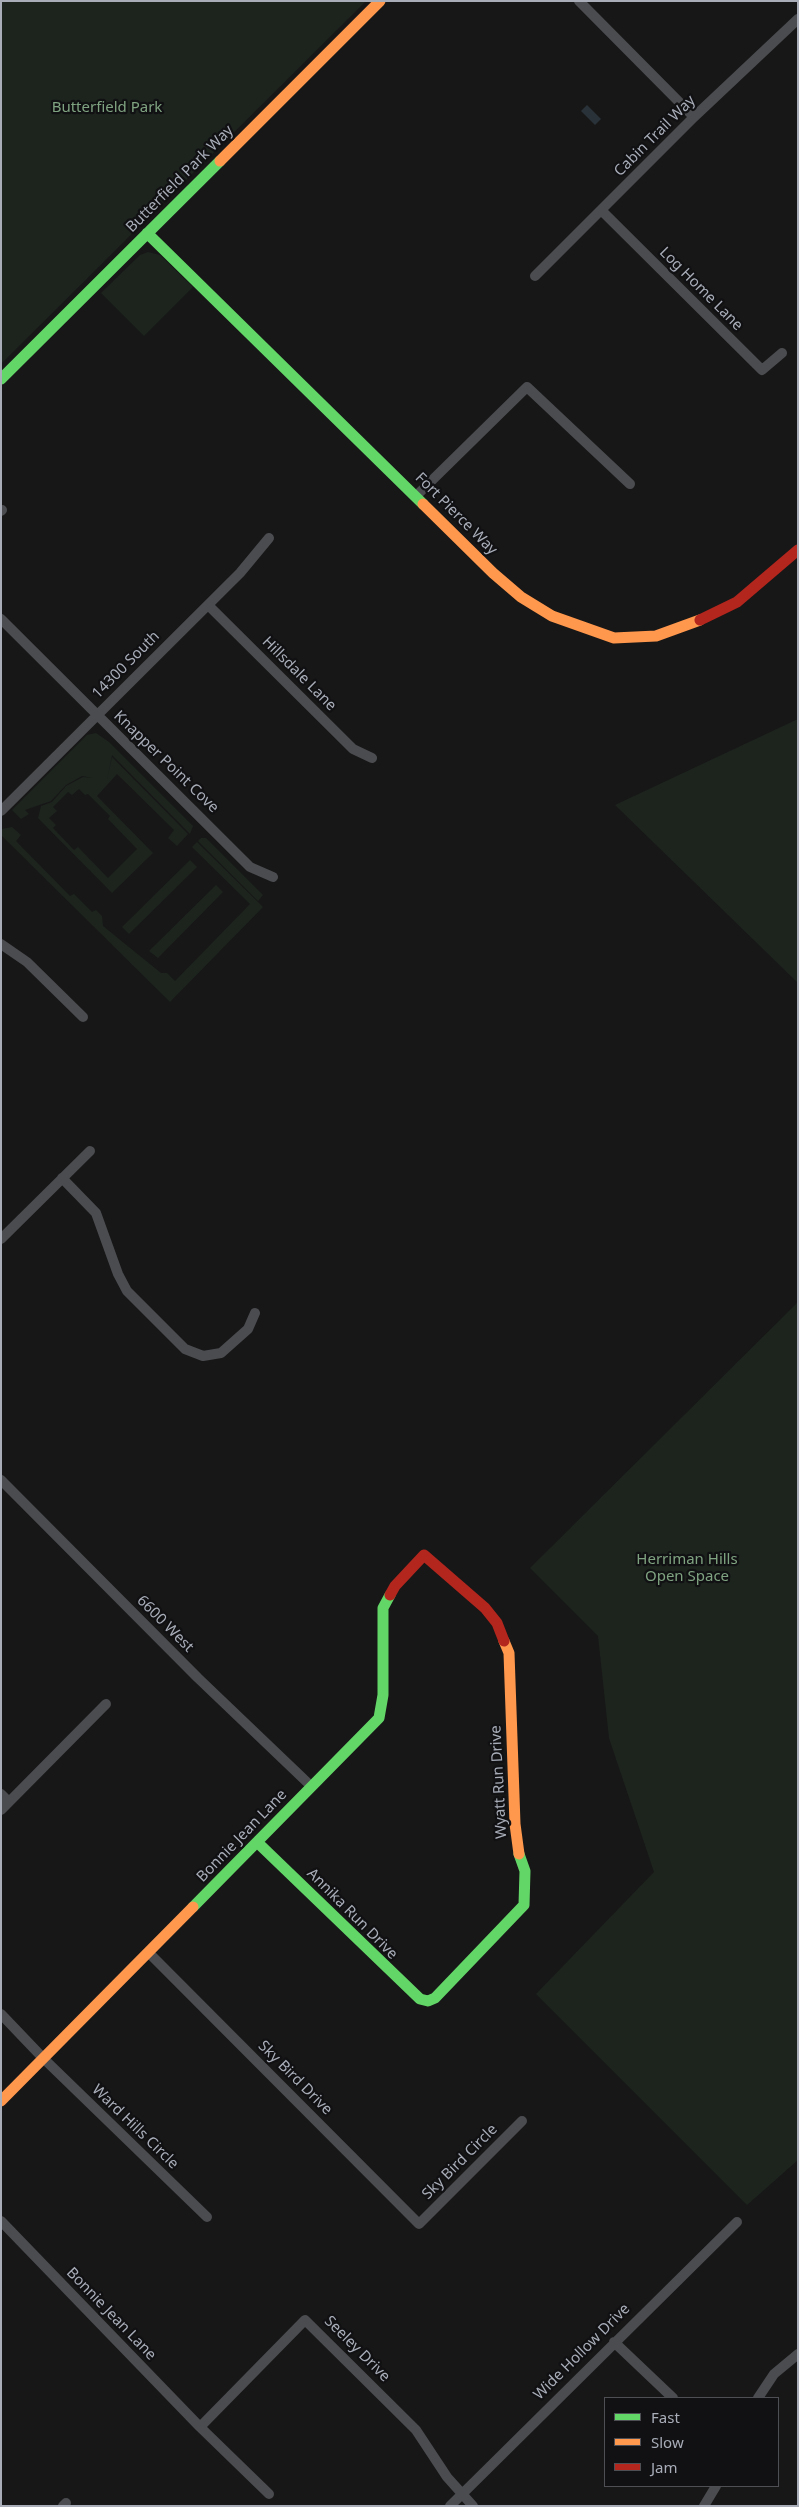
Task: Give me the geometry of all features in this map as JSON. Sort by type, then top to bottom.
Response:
[{"type":"street","name":"Butterfield Park Way","points":[[1,379],[380,1]]},
{"type":"street","points":[[579,1],[694,117]]},
{"type":"street","name":"Cabin Trail Way","points":[[535,276],[694,117],[797,20]]},
{"type":"street","name":"Log Home Lane","points":[[601,210],[762,370],[782,353]]},
{"type":"street","name":"Fort Pierce Way","points":[[147,232],[493,573],[521,596],[552,616],[614,638],[656,636],[702,619],[737,602],[798,550]]},
{"type":"street","points":[[416,496],[527,387],[630,484]]},
{"type":"street","name":"14300 South","points":[[1,810],[240,573],[269,538]]},
{"type":"street","name":"Hillsdale Lane","points":[[208,605],[352,749],[372,758]]},
{"type":"street","name":"Knapper Point Cove","points":[[1,619],[250,867],[273,877]]},
{"type":"street","points":[[1,944],[27,962],[83,1017]]},
{"type":"street","points":[[1,1239],[90,1151]]},
{"type":"street","points":[[62,1178],[96,1214],[118,1274],[127,1291],[185,1349],[203,1356],[221,1353],[248,1329],[255,1313]]},
{"type":"street","name":"6600 West","points":[[1,1480],[198,1678],[310,1786]]},
{"type":"street","name":"Bonnie Jean Lane","points":[[1,2101],[379,1718],[384,1695],[383,1608],[395,1586],[424,1555]]},
{"type":"street","name":"Wyatt Run Drive","points":[[424,1555],[485,1608],[504,1636],[509,1653],[515,1824],[518,1850],[525,1871],[524,1905],[435,1998],[428,2001]]},
{"type":"street","points":[[1,1810],[106,1704]]},
{"type":"street","points":[[1,1794],[9,1802]]},
{"type":"street","name":"Annika Run Drive","points":[[257,1842],[412,1995],[428,2001]]},
{"type":"street","name":"Sky Bird Drive","points":[[149,1953],[419,2224]]},
{"type":"street","name":"Ward Hills Circle","points":[[1,2014],[43,2058],[207,2217]]},
{"type":"street","name":"Sky Bird Circle","points":[[419,2224],[522,2121]]},
{"type":"street","name":"Bonnie Jean Lane","points":[[1,2221],[200,2427],[269,2494]]},
{"type":"street","name":"Wide Hollow Drive","points":[[450,2506],[737,2222]]},
{"type":"street","name":"Seeley Drive","points":[[200,2427],[305,2320],[416,2430],[446,2477],[461,2494]]},
{"type":"street","points":[[614,2342],[671,2397]]},
{"type":"street","points":[[759,2397],[774,2374],[798,2354]]},
{"type":"street","points":[[704,2506],[715,2487]]},
{"type":"street","points":[[461,2494],[473,2506]]},
{"type":"green space","name":"Butterfield Park","points":[[1,1],[366,1],[1,364]]},
{"type":"green space","points":[[148,252],[160,255],[193,287],[144,336],[101,293],[140,255]]},
{"type":"green space","points":[[798,719],[798,983],[615,805]]},
{"type":"green space","points":[[96,733],[109,742],[193,826],[190,834],[112,755],[107,780],[112,757],[188,834],[177,846],[168,838],[174,830],[117,774],[97,796],[153,853],[112,893],[38,818],[41,806],[52,802],[66,786],[83,777],[93,778],[82,776],[66,785],[51,801],[25,810],[29,814],[21,819],[12,810],[87,735]],"holes":[[[79,789],[85,795],[88,794],[110,816],[108,819],[137,849],[108,878],[78,847],[74,850],[53,828],[56,825],[49,818],[57,811],[53,807],[68,792],[72,795]]]},
{"type":"green space","points":[[12,827],[21,835],[16,841],[70,896],[74,894],[92,912],[96,910],[102,916],[103,926],[161,973],[167,973],[175,981],[250,904],[192,847],[197,842],[263,907],[170,1002],[1,835],[1,829]]},
{"type":"green space","points":[[201,838],[206,838],[263,895],[258,901],[198,841]]},
{"type":"green space","points":[[190,860],[197,867],[129,934],[122,927]]},
{"type":"green space","points":[[216,885],[223,892],[158,958],[149,951]]},
{"type":"green space","name":"Herriman Hills Open Space","points":[[798,1302],[798,2160],[747,2205],[536,1994],[654,1872],[609,1738],[598,1636],[530,1568]]},
{"type":"shaded area","points":[[587,105],[601,119],[595,125],[581,111]]},
{"type":"traffic: fast","points":[[1,379],[220,161]]},
{"type":"traffic: fast","points":[[147,233],[423,504]]},
{"type":"traffic: fast","points":[[193,1907],[379,1718],[383,1695],[383,1608],[390,1595]]},
{"type":"traffic: fast","points":[[257,1842],[420,1999],[428,2001],[435,1998],[524,1905],[525,1871],[519,1854]]},
{"type":"traffic: slow","points":[[220,161],[380,1]]},
{"type":"traffic: slow","points":[[423,504],[493,573],[521,597],[552,616],[614,638],[656,636],[700,620]]},
{"type":"traffic: slow","points":[[504,1641],[509,1653],[515,1824],[519,1854]]},
{"type":"traffic: slow","points":[[1,2101],[193,1907]]},
{"type":"traffic: jam","points":[[700,620],[737,602],[798,550]]},
{"type":"traffic: jam","points":[[390,1595],[395,1586],[424,1555],[485,1608],[497,1623],[504,1641]]}]
